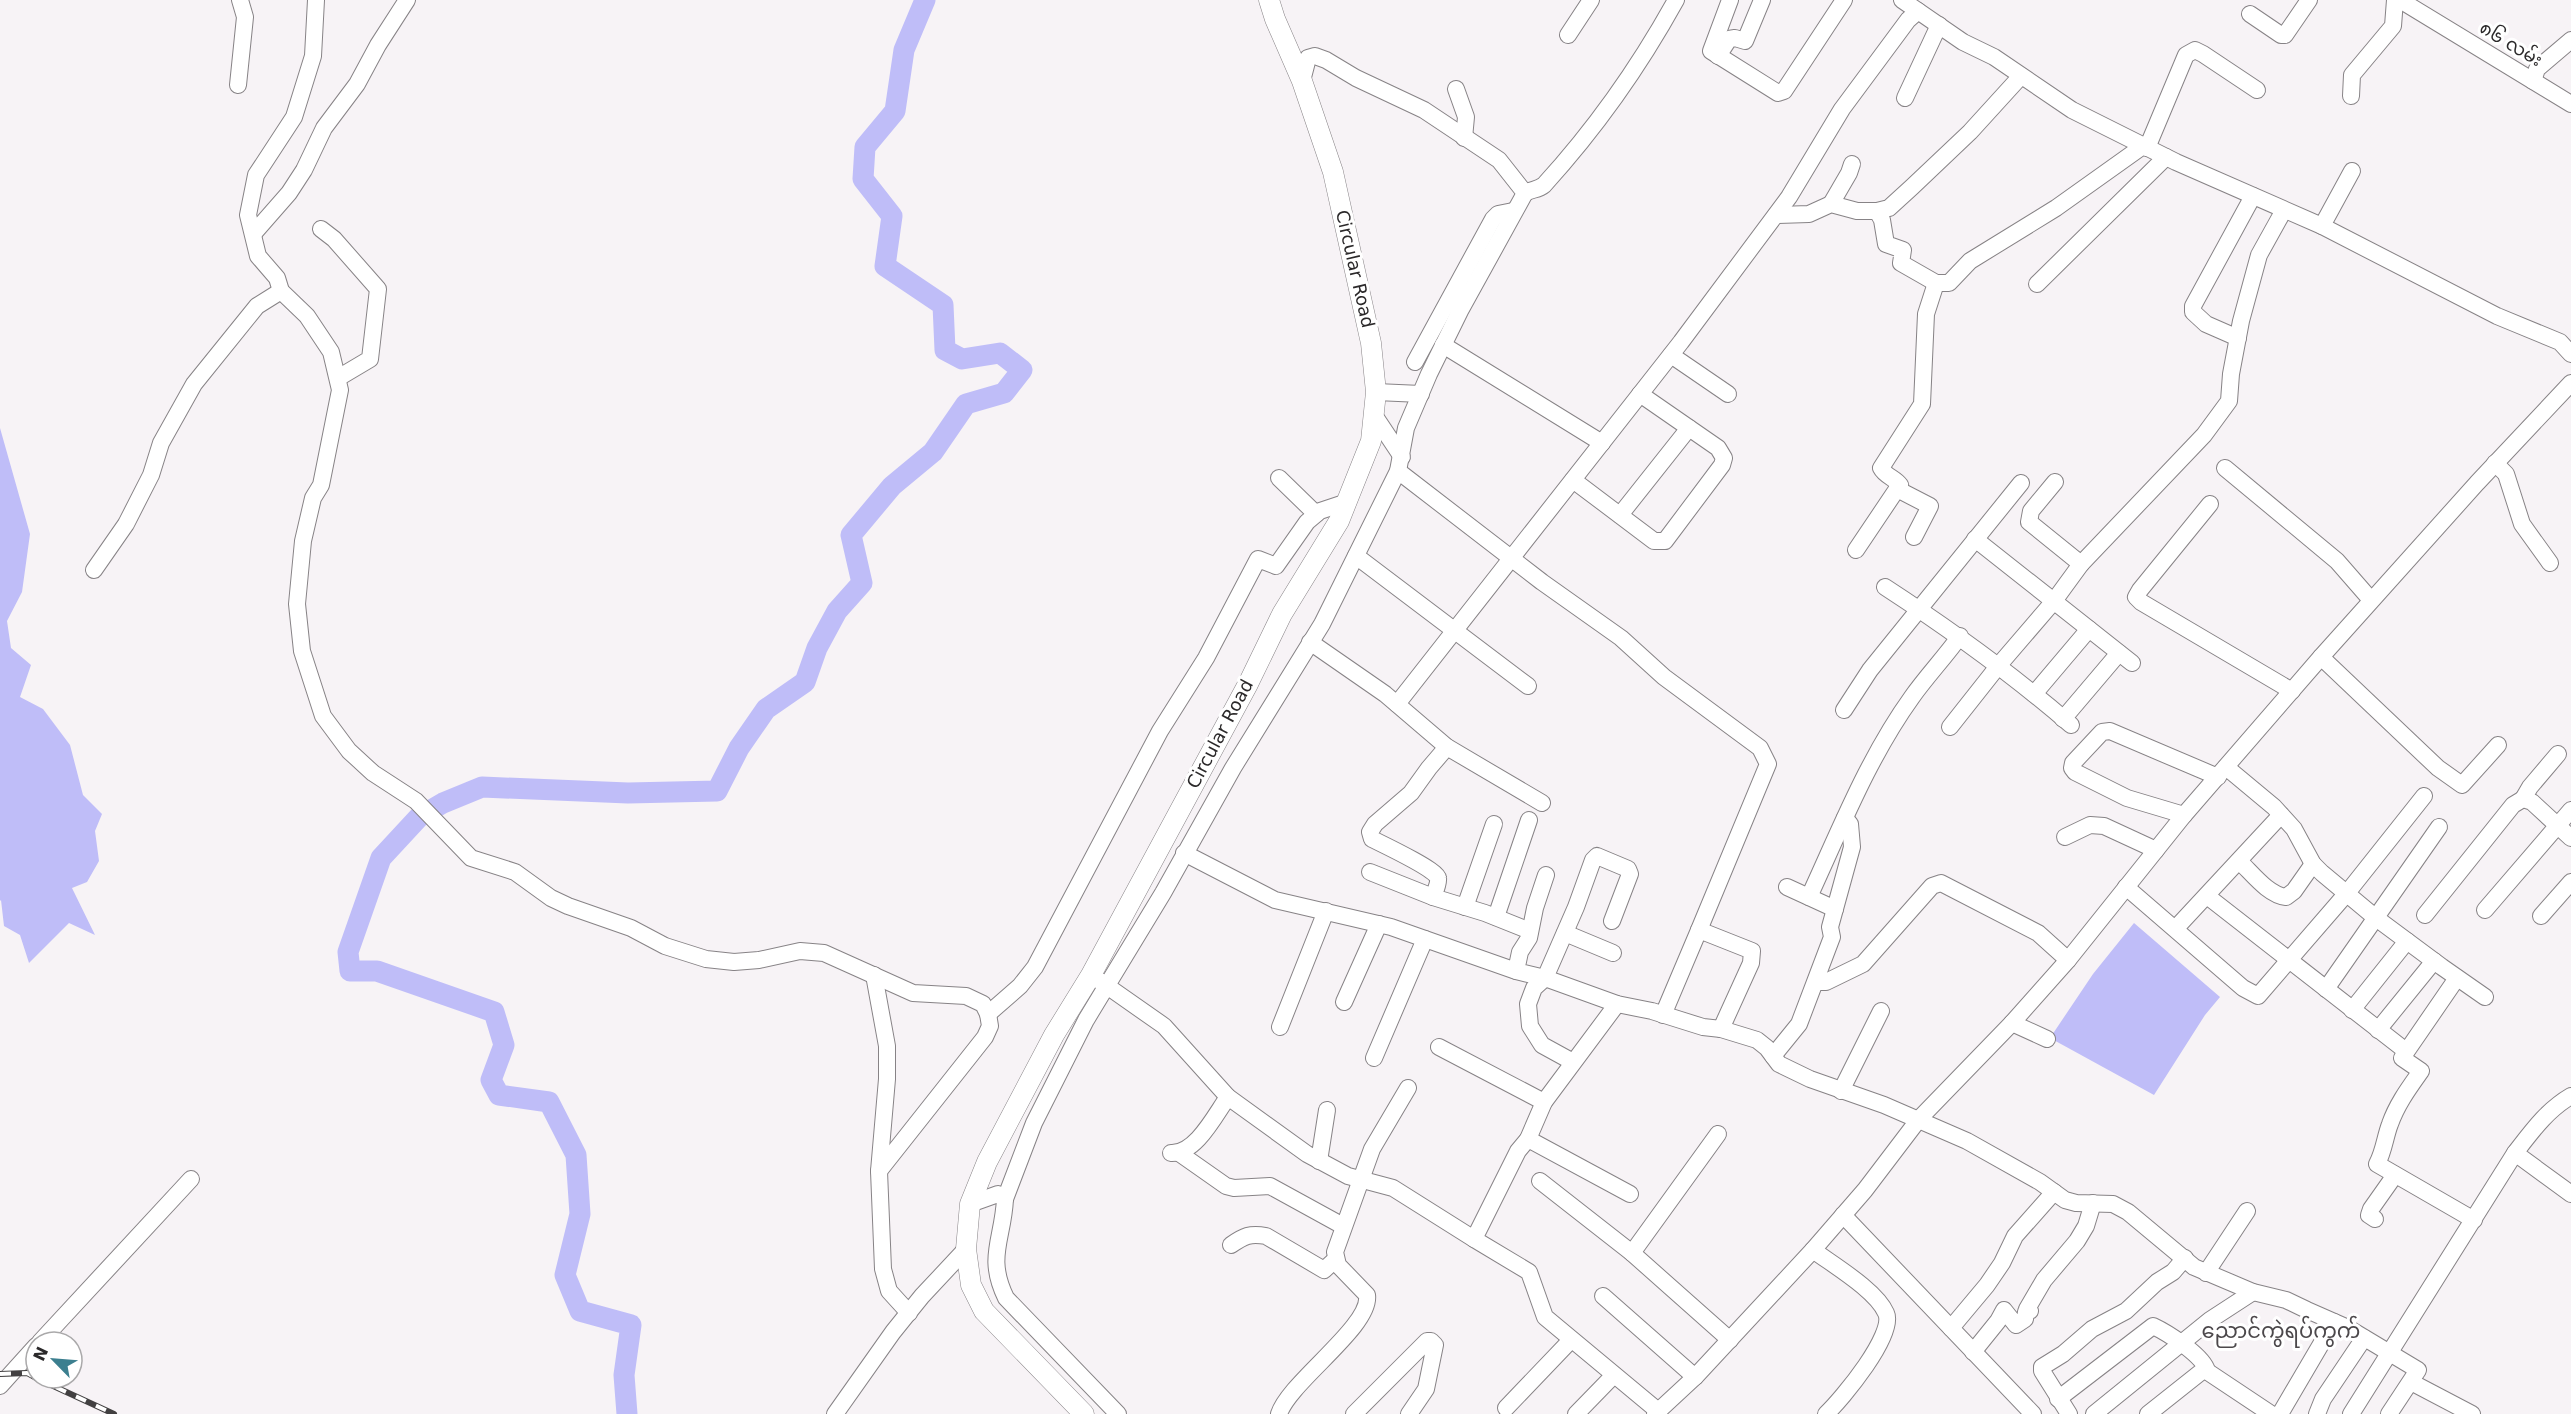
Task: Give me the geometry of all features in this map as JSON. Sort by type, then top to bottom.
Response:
[{"type":"main road","name":"Circular Road","points":[[1084,1414],[984,1311],[971,1285],[966,1249],[970,1204],[987,1162],[1054,1035],[1098,981],[1282,614],[1339,521],[1371,441],[1376,392],[1371,344],[1333,172],[1302,81],[1269,0]]},
{"type":"street","points":[[238,85],[245,17],[240,0]]},
{"type":"street","points":[[316,0],[313,57],[294,117],[256,175],[248,222],[254,233],[258,256],[277,278],[280,291],[307,316],[320,333],[330,352],[340,390],[321,485],[313,498],[300,563],[297,604],[302,651],[323,716],[349,751],[373,773],[416,801],[471,858],[515,872],[551,898],[630,928],[665,946],[706,960],[734,962],[759,960],[800,951],[824,953],[913,993],[966,996],[983,1004],[990,1026],[985,1037],[879,1171]]},
{"type":"street","points":[[254,233],[289,193],[304,170],[324,128],[357,84],[378,45],[407,0]]},
{"type":"street","points":[[1568,35],[1591,0]]},
{"type":"street","points":[[1118,1414],[1006,1299],[998,1282],[995,1265],[1005,1198],[1034,1122],[1098,981],[1163,893],[1322,624],[1400,464],[1406,428],[1443,345],[1513,211],[1525,193],[1544,185],[1618,96],[1650,47],[1676,0]]},
{"type":"street","points":[[1730,0],[1710,50],[1780,93],[1784,91],[1844,0]]},
{"type":"street","points":[[1718,56],[1729,39],[1745,41],[1762,0]]},
{"type":"street","points":[[1902,0],[2072,110],[2166,158],[2322,226],[2481,308],[2560,342],[2571,354]]},
{"type":"street","points":[[2250,14],[2281,35],[2285,35],[2309,0]]},
{"type":"street","points":[[2351,96],[2352,75],[2393,26],[2395,0]]},
{"type":"street","name":"၈၆ လမ်း","points":[[2400,0],[2571,104]]},
{"type":"street","points":[[1397,704],[1671,355],[1789,197],[1842,109],[1908,20],[1918,11]]},
{"type":"street","points":[[1905,98],[1939,25]]},
{"type":"street","points":[[2533,81],[2537,69],[2571,40]]},
{"type":"street","points":[[1877,211],[1882,220],[1886,244],[1903,250],[1901,264],[1936,283],[1949,283],[1970,261],[2056,208],[2145,147],[2186,55],[2195,51],[2204,54],[2257,90]]},
{"type":"street","points":[[1302,81],[1308,58],[1315,56],[1424,110],[1499,160],[1525,193]]},
{"type":"street","points":[[1831,204],[1857,211],[1877,211],[1889,208],[1986,117],[2021,76]]},
{"type":"street","points":[[1456,89],[1466,117],[1464,138]]},
{"type":"street","points":[[2037,284],[2166,158]]},
{"type":"street","points":[[1776,215],[1809,214],[1831,204],[1852,164]]},
{"type":"street","points":[[2322,226],[2352,171]]},
{"type":"street","points":[[2238,338],[2206,324],[2193,312],[2193,306],[2253,196]]},
{"type":"street","points":[[1950,727],[2054,601],[2081,564],[2204,435],[2229,401],[2231,374],[2238,338],[2259,255],[2283,210]]},
{"type":"street","points":[[1415,362],[1493,219],[1498,214],[1513,211]]},
{"type":"street","points":[[321,228],[334,239],[378,290],[370,359],[338,378]]},
{"type":"street","points":[[1856,550],[1900,485],[1881,468],[1924,398],[1926,314],[1936,283]]},
{"type":"street","points":[[94,570],[126,524],[151,475],[161,442],[194,384],[257,306],[280,291]]},
{"type":"street","points":[[1443,345],[1602,443]]},
{"type":"street","points":[[1671,355],[1728,394]]},
{"type":"street","points":[[1098,981],[1164,1026],[1228,1097],[1319,1161],[1348,1176],[1393,1188],[1530,1272],[1545,1317],[1657,1413],[1695,1377],[1813,1250],[1865,1190],[1919,1119],[2012,1023],[2068,960],[2184,815],[2321,657],[2495,463],[2571,383]]},
{"type":"street","points":[[1376,392],[1421,394]]},
{"type":"street","points":[[1573,480],[1654,541],[1665,540],[1722,465],[1724,458],[1718,448],[1641,394]]},
{"type":"street","points":[[1374,415],[1400,464],[1511,558],[1621,638],[1664,677],[1760,748],[1768,764],[1663,1015]]},
{"type":"street","points":[[1620,516],[1689,428]]},
{"type":"street","points":[[2495,463],[2506,474],[2522,524],[2550,563]]},
{"type":"street","points":[[2225,468],[2337,561],[2371,600]]},
{"type":"street","points":[[1279,478],[1316,514]]},
{"type":"street","points":[[2055,482],[2031,511],[2029,522],[2081,564]]},
{"type":"street","points":[[1845,710],[1870,670],[2020,483]]},
{"type":"street","points":[[1897,489],[1930,506],[1914,537]]},
{"type":"street","points":[[988,1014],[1020,986],[1035,968],[1155,741],[1206,658],[1258,559],[1276,566],[1307,522],[1316,514],[1347,502]]},
{"type":"street","points":[[2210,504],[2139,590],[2136,597],[2292,691]]},
{"type":"street","points":[[1885,587],[1960,636],[1999,665],[2067,722],[2126,658],[1975,539]]},
{"type":"street","points":[[1356,556],[1528,686]]},
{"type":"street","points":[[2034,694],[2089,629]]},
{"type":"street","points":[[1809,897],[1876,756],[1912,697],[1960,636]]},
{"type":"street","points":[[1310,642],[1359,674],[1448,747],[1542,803]]},
{"type":"street","points":[[2321,657],[2439,768],[2462,785],[2498,745]]},
{"type":"street","points":[[2184,815],[2127,798],[2075,772],[2072,768],[2073,763],[2102,732],[2110,731],[2222,772],[2281,815],[2294,829],[2313,864],[2376,918],[2485,996]]},
{"type":"street","points":[[1434,897],[1438,880],[1436,874],[1408,855],[1372,839],[1370,832],[1375,824],[1411,793],[1428,768],[1448,747]]},
{"type":"street","points":[[2425,915],[2513,805],[2523,799],[2530,787],[2558,754]]},
{"type":"street","points":[[2126,887],[2243,988],[2258,996],[2347,893],[2424,795]]},
{"type":"street","points":[[2523,799],[2532,802],[2571,838]]},
{"type":"street","points":[[2485,910],[2571,810]]},
{"type":"street","points":[[2176,928],[2281,815]]},
{"type":"street","points":[[1773,1056],[1799,1024],[1832,937],[1830,927],[1852,847],[1850,824],[1845,818]]},
{"type":"street","points":[[1496,917],[1529,820]]},
{"type":"street","points":[[1465,907],[1494,824]]},
{"type":"street","points":[[2065,837],[2090,825],[2104,826],[2156,850]]},
{"type":"street","points":[[2326,989],[2439,827]]},
{"type":"street","points":[[1184,854],[1275,900],[1379,924],[1617,1004],[1757,1040],[1779,1064],[1840,1090],[1919,1119],[1967,1141],[2066,1200],[2076,1203],[2114,1204],[2128,1212],[2194,1267],[2253,1292],[2286,1300],[2334,1322],[2418,1370],[2390,1414]]},
{"type":"street","points":[[1573,1062],[1542,1046],[1530,1026],[1528,1004],[1533,988],[1545,978],[1593,860],[1597,856],[1628,869],[1630,874],[1612,921]]},
{"type":"street","points":[[2239,861],[2279,897],[2286,897],[2294,891],[2313,864]]},
{"type":"street","points":[[1370,872],[1530,931]]},
{"type":"street","points":[[1516,971],[1520,952],[1530,931],[1546,875]]},
{"type":"street","points":[[2541,916],[2571,882]]},
{"type":"street","points":[[1816,982],[1826,982],[1863,964],[1932,886],[1941,883],[2038,933],[2068,960]]},
{"type":"street","points":[[1787,888],[1835,909]]},
{"type":"street","points":[[2207,896],[2406,1051]]},
{"type":"street","points":[[1280,1027],[1326,911]]},
{"type":"street","points":[[1344,1002],[1379,924]]},
{"type":"street","points":[[1699,930],[1752,951],[1751,963],[1721,1029]]},
{"type":"street","points":[[1565,933],[1613,953]]},
{"type":"street","points":[[1374,1058],[1425,939]]},
{"type":"street","points":[[2352,1010],[2407,940]]},
{"type":"street","points":[[2378,1030],[2434,961]]},
{"type":"street","points":[[874,975],[887,1046],[887,1079],[879,1171],[883,1269],[889,1291],[909,1313]]},
{"type":"street","points":[[2457,978],[2402,1058],[2421,1071],[2392,1118],[2384,1150],[2377,1164],[2474,1220]]},
{"type":"street","points":[[1474,1239],[1518,1151],[1528,1139],[1545,1102],[1617,1004]]},
{"type":"street","points":[[1840,1090],[1881,1011]]},
{"type":"street","points":[[2012,1023],[2047,1039]]},
{"type":"street","points":[[1439,1047],[1545,1102]]},
{"type":"street","points":[[1279,1414],[1290,1395],[1333,1350],[1366,1307],[1367,1295],[1336,1259],[1335,1252],[1372,1149],[1408,1088]]},
{"type":"street","points":[[2351,1414],[2516,1153],[2536,1125],[2559,1103],[2571,1096]]},
{"type":"street","points":[[1228,1097],[1201,1135],[1186,1150],[1174,1153],[1226,1186],[1234,1188],[1270,1186],[1343,1226]]},
{"type":"street","points":[[1319,1161],[1327,1110]]},
{"type":"street","points":[[1632,1253],[1718,1134]]},
{"type":"street","points":[[1528,1139],[1630,1194]]},
{"type":"street","points":[[2516,1153],[2571,1194]]},
{"type":"street","points":[[2375,1219],[2369,1215],[2371,1209],[2395,1175]]},
{"type":"street","points":[[51,1330],[191,1179]]},
{"type":"street","points":[[1540,1181],[1632,1253],[1730,1340]]},
{"type":"street","points":[[1951,1328],[1987,1285],[2016,1236],[2054,1192]]},
{"type":"street","points":[[970,1204],[998,1194],[1005,1198]]},
{"type":"street","points":[[1973,1352],[2004,1310],[2016,1325],[2025,1319],[2026,1312],[2030,1311],[2027,1309],[2044,1280],[2077,1241],[2086,1226],[2092,1203]]},
{"type":"street","points":[[2206,1273],[2247,1212]]},
{"type":"street","points":[[1843,1215],[2033,1414]]},
{"type":"street","points":[[1231,1245],[1246,1234],[1256,1234],[1266,1236],[1324,1270],[1336,1259]]},
{"type":"street","points":[[835,1414],[909,1313],[966,1249]]},
{"type":"street","points":[[1813,1250],[1875,1298],[1887,1314],[1888,1326],[1864,1370],[1826,1414]]},
{"type":"street","points":[[2069,1414],[2042,1371],[2045,1363],[2063,1354],[2092,1329],[2126,1311],[2157,1282],[2173,1272],[2185,1258]]},
{"type":"street","points":[[2094,1414],[2210,1320],[2253,1292]]},
{"type":"street","points":[[1603,1296],[1695,1377]]},
{"type":"street","points":[[2280,1414],[2334,1322]]},
{"type":"street","points":[[2058,1399],[2153,1326],[2161,1329],[2181,1344],[2203,1363],[2205,1370],[2271,1414]]},
{"type":"street","points":[[2317,1414],[2324,1399],[2364,1338]]},
{"type":"street","points":[[1506,1408],[1571,1340]]},
{"type":"street","points":[[1354,1414],[1427,1341],[1431,1341],[1435,1346],[1426,1389],[1409,1414]]},
{"type":"street","points":[[0,1386],[24,1359]]},
{"type":"street","points":[[2148,1414],[2205,1370]]},
{"type":"street","points":[[1576,1414],[1614,1376]]},
{"type":"street","points":[[2411,1382],[2472,1414]]},
{"type":"water","points":[[0,428],[30,534],[22,592],[7,621],[11,648],[31,665],[20,697],[43,709],[70,745],[83,795],[102,814],[95,831],[99,861],[87,882],[72,888],[95,935],[69,923],[29,963],[20,935],[4,926],[0,901]]},
{"type":"water","points":[[2134,923],[2220,997],[2205,1015],[2154,1095],[2050,1038],[2093,974]]},
{"type":"waterway","points":[[627,1414],[624,1375],[631,1325],[580,1311],[565,1275],[580,1214],[576,1155],[549,1102],[499,1095],[491,1080],[504,1045],[494,1012],[377,971],[350,971],[348,952],[381,858],[419,817],[443,803],[482,787],[628,793],[717,791],[739,748],[766,709],[805,682],[817,648],[837,611],[862,583],[851,535],[892,486],[933,452],[966,404],[1004,393],[1022,370],[1000,353],[962,359],[945,350],[943,305],[885,266],[892,216],[863,179],[865,147],[895,111],[904,50],[925,0]]},
{"type":"railway","points":[[0,1374],[24,1373]]},
{"type":"railway","points":[[62,1390],[114,1414]]},
{"type":"district","name":"ညောင်ကွဲရပ်ကွက်","points":[[2281,1331]]}]
